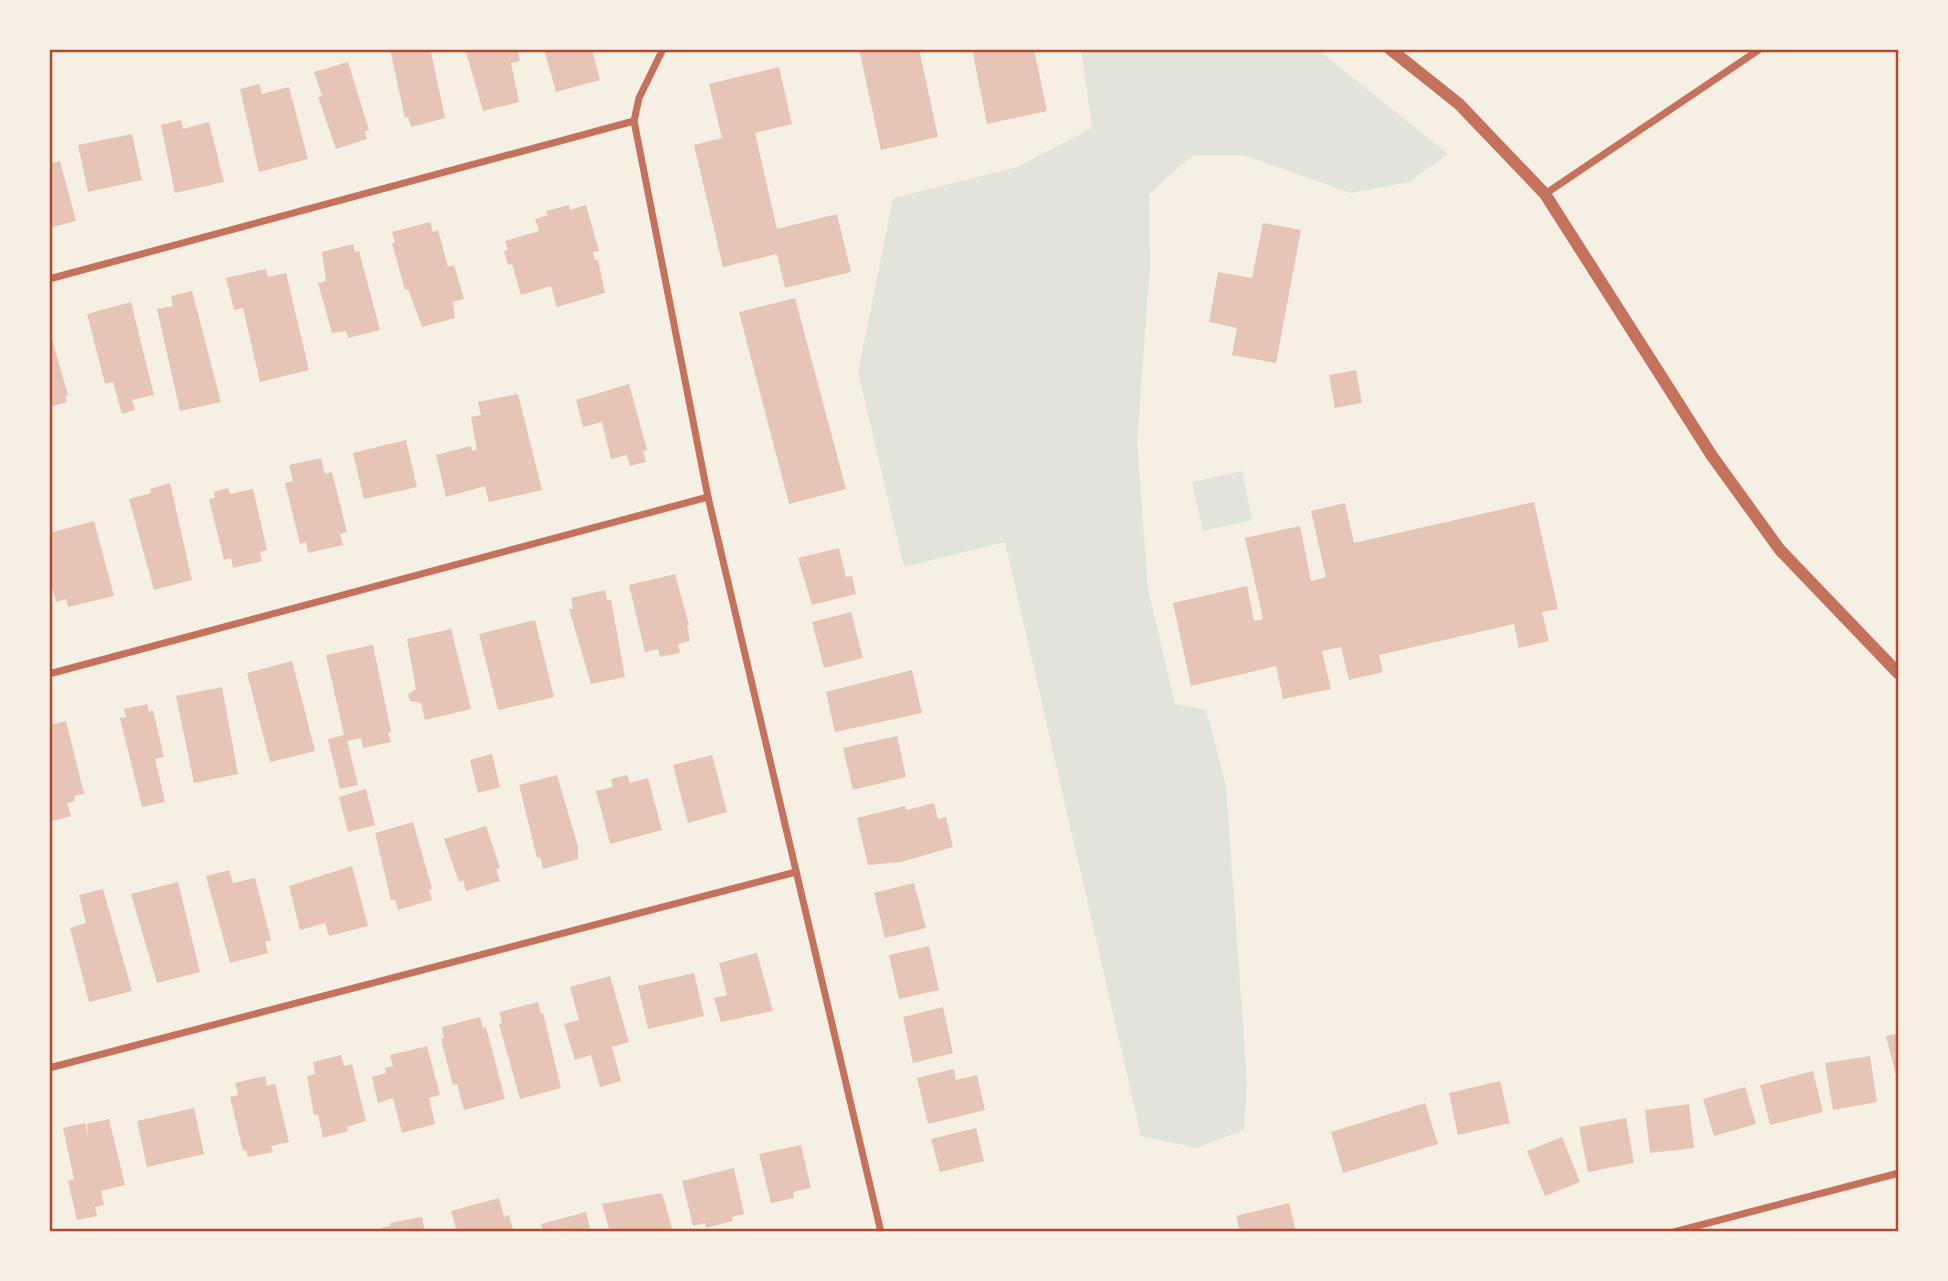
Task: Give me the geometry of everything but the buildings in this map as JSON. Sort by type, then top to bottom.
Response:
[{"type":"street","points":[[663,49],[639,98],[634,121],[708,497],[881,1232]]},
{"type":"street","points":[[1390,49],[1459,104],[1545,194],[1705,444],[1780,550],[1899,674]]},
{"type":"street","points":[[1545,194],[1760,49]]},
{"type":"street","points":[[49,279],[634,121]]},
{"type":"street","points":[[49,674],[708,497]]},
{"type":"street","points":[[49,1068],[796,872]]},
{"type":"street","points":[[1674,1232],[1899,1173]]},
{"type":"shaded area","points":[[1081,49],[1317,49],[1448,154],[1409,182],[1351,193],[1243,155],[1193,155],[1149,194],[1150,265],[1137,442],[1148,589],[1175,704],[1206,710],[1226,785],[1247,1082],[1244,1130],[1197,1148],[1141,1136],[1005,542],[904,567],[858,372],[893,198],[1017,167],[1092,128]]},
{"type":"shaded area","points":[[1242,471],[1252,520],[1203,531],[1192,482]]}]
